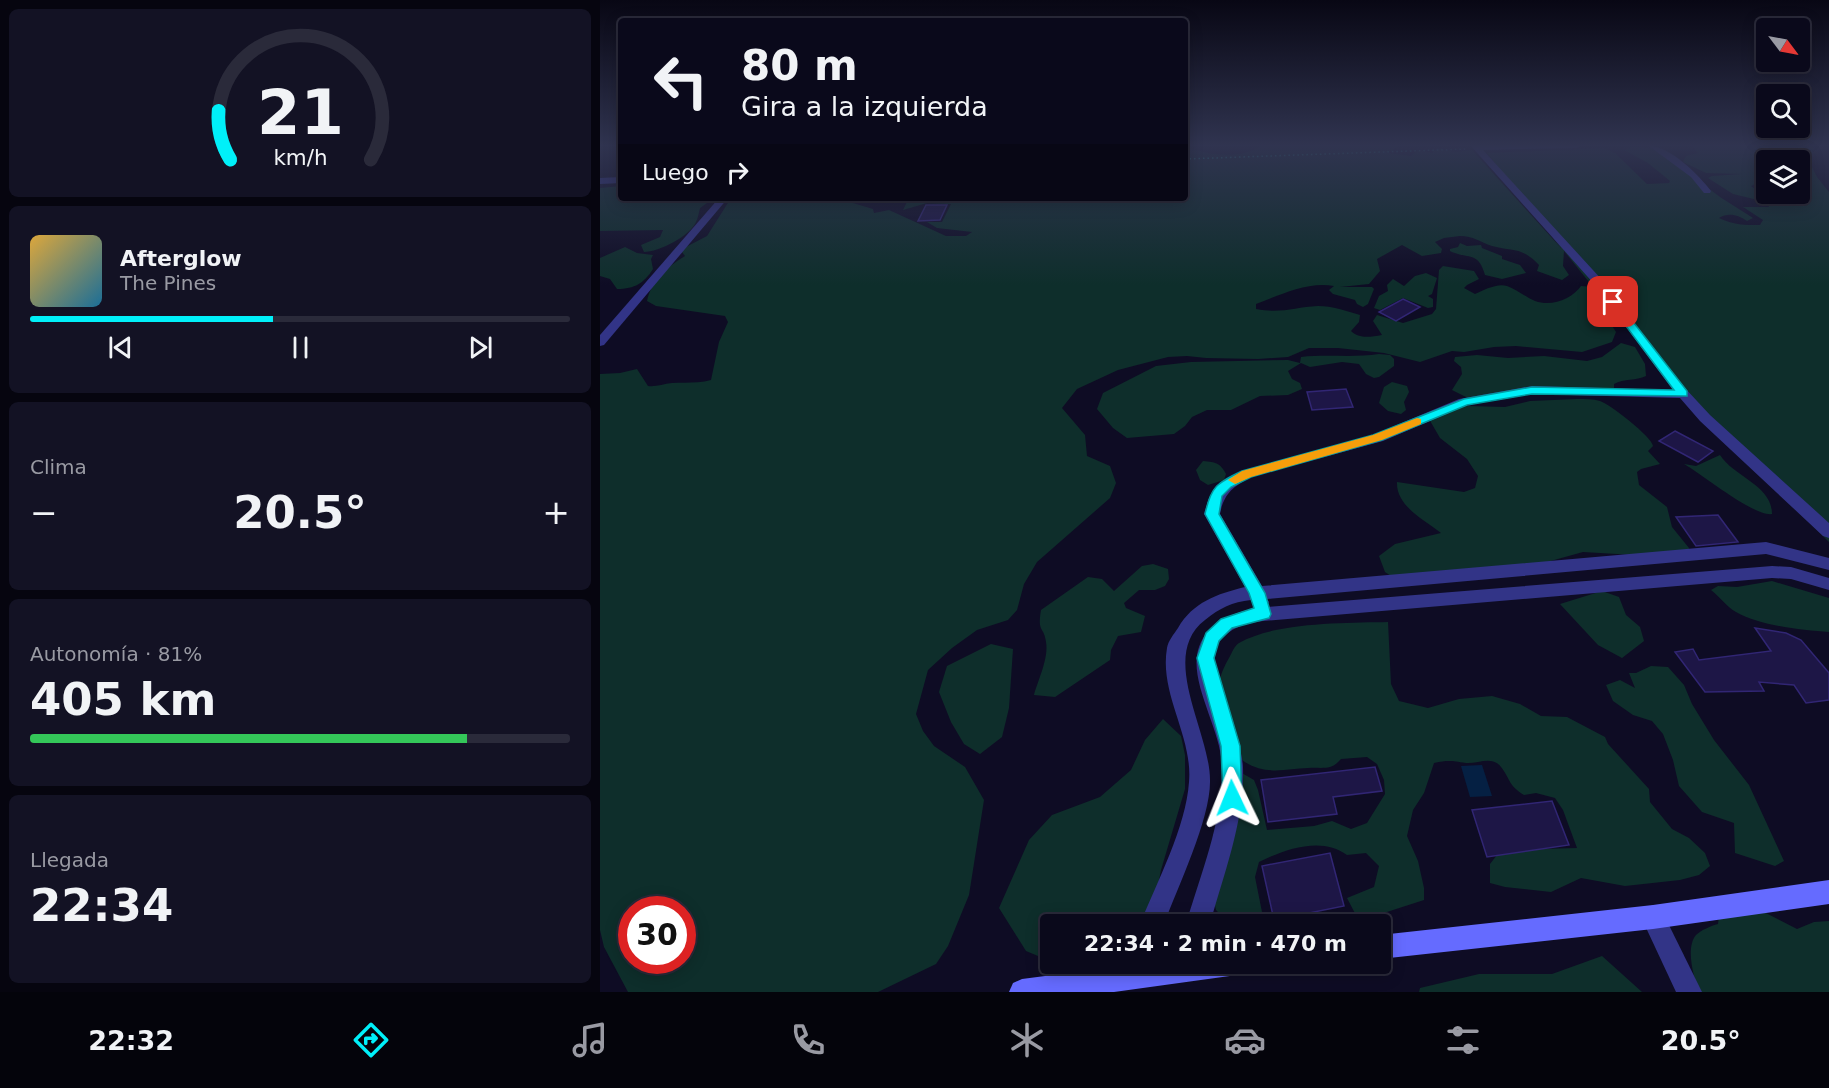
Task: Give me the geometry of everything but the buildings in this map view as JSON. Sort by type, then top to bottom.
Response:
[{"type":"street","points":[[1517,192],[1599,283],[1667,376],[1705,418],[1829,532]]},
{"type":"street","points":[[600,342],[721,201]]},
{"type":"street","points":[[1263,614],[1257,593],[1212,514],[1216,495],[1226,484],[1246,474],[1377,438],[1464,402],[1532,390],[1683,394]]},
{"type":"street","points":[[1156,914],[1194,815],[1200,781],[1197,749],[1177,681],[1176,646],[1191,621],[1217,601],[1257,593],[1766,548],[1782,550],[1829,564]]},
{"type":"street","points":[[1201,914],[1232,798],[1231,746],[1206,658],[1212,638],[1227,623],[1248,615],[1693,577],[1772,572],[1791,573],[1829,584]]},
{"type":"street","points":[[1391,946],[1653,917],[1829,892]]},
{"type":"street","points":[[1653,917],[1689,992]]},
{"type":"street","points":[[1022,992],[1108,974]]},
{"type":"green space","points":[[600,192],[618,192],[618,201],[710,201],[700,208],[696,222],[687,233],[665,246],[650,251],[644,252],[641,245],[660,237],[663,230],[600,231]]},
{"type":"green space","points":[[1188,192],[1510,192],[1561,248],[1518,192],[1714,192],[1753,218],[1747,221],[1730,215],[1719,218],[1744,225],[1760,225],[1763,220],[1743,207],[1769,207],[1767,204],[1810,204],[1810,192],[1829,192],[1829,542],[1683,396],[1601,296],[1616,332],[1612,342],[1582,352],[1516,346],[1494,347],[1464,352],[1452,351],[1420,362],[1384,353],[1338,348],[1309,348],[1288,357],[1258,359],[1168,357],[1118,370],[1077,389],[1062,408],[1085,435],[1087,456],[1110,466],[1116,483],[1110,498],[1037,562],[1024,584],[1017,610],[1008,620],[977,630],[952,648],[928,670],[916,714],[923,731],[934,746],[965,767],[984,800],[969,895],[948,946],[936,964],[878,992],[628,992],[618,974],[696,974],[696,896],[618,896],[618,973],[604,947],[600,930],[600,374],[637,369],[648,386],[711,380],[719,342],[728,322],[725,316],[656,306],[647,301],[656,281],[672,264],[685,256],[682,252],[684,248],[707,236],[729,201],[846,201],[873,209],[874,213],[889,210],[946,236],[966,236],[972,232],[937,228],[927,222],[942,222],[951,204],[927,203],[903,210],[908,201],[1188,201]],"holes":[[[1469,237],[1492,246],[1522,252],[1539,265],[1537,271],[1562,280],[1569,275],[1563,266],[1564,251],[1593,287],[1581,286],[1567,298],[1548,303],[1535,301],[1503,285],[1475,294],[1464,288],[1479,279],[1474,271],[1443,266],[1439,270],[1436,309],[1432,314],[1403,323],[1377,315],[1373,321],[1382,335],[1369,337],[1351,331],[1359,322],[1360,315],[1339,309],[1318,306],[1281,311],[1256,309],[1256,304],[1314,285],[1334,286],[1329,290],[1333,294],[1355,300],[1363,307],[1368,304],[1374,289],[1372,287],[1340,287],[1369,284],[1380,271],[1377,259],[1402,245],[1422,256],[1441,253],[1442,249],[1435,242],[1444,238]]]},
{"type":"green space","points":[[1730,192],[1756,192],[1756,200],[1733,194]]},
{"type":"green space","points":[[1460,243],[1467,246],[1481,245],[1482,248],[1502,256],[1502,259],[1520,265],[1526,273],[1502,279],[1485,275],[1476,259],[1450,251],[1458,247]]},
{"type":"green space","points":[[625,247],[637,253],[653,255],[651,259],[653,269],[638,284],[629,288],[617,289],[610,279],[600,276],[600,258]]},
{"type":"green space","points":[[1426,273],[1437,278],[1432,294],[1428,296],[1433,299],[1433,307],[1428,308],[1403,298],[1380,310],[1374,308],[1379,296],[1388,291],[1387,285],[1393,279],[1404,286],[1415,276]]},
{"type":"green space","points":[[1621,343],[1635,347],[1645,364],[1646,376],[1618,382],[1614,384],[1614,390],[1553,390],[1476,402],[1452,390],[1462,374],[1461,367],[1454,361],[1455,357],[1544,356],[1587,361],[1602,357]]},
{"type":"green space","points":[[1390,355],[1394,359],[1394,366],[1379,377],[1374,378],[1366,374],[1359,364],[1342,362],[1310,367],[1301,363],[1288,371],[1292,379],[1300,383],[1302,389],[1288,395],[1260,396],[1231,410],[1207,410],[1192,417],[1174,434],[1127,438],[1113,428],[1097,409],[1103,393],[1156,366],[1191,362],[1288,360],[1300,363],[1301,357]]},
{"type":"green space","points":[[1392,382],[1407,386],[1409,392],[1404,402],[1406,410],[1401,414],[1388,411],[1379,403],[1384,387]]},
{"type":"green space","points":[[1577,399],[1605,403],[1630,421],[1651,442],[1653,446],[1648,451],[1660,464],[1637,472],[1639,485],[1667,507],[1672,527],[1689,548],[1688,552],[1651,556],[1583,552],[1547,562],[1397,580],[1385,572],[1379,556],[1395,544],[1441,533],[1406,505],[1398,491],[1397,482],[1464,492],[1475,488],[1478,476],[1467,459],[1440,438],[1429,419],[1447,408],[1505,407],[1530,401]]},
{"type":"green space","points":[[1720,455],[1726,463],[1759,488],[1770,504],[1772,514],[1753,509],[1684,464],[1696,466]]},
{"type":"green space","points":[[1203,461],[1220,465],[1226,474],[1224,480],[1208,485],[1200,480],[1196,470]]},
{"type":"green space","points":[[1153,564],[1168,569],[1169,579],[1165,586],[1155,590],[1139,590],[1124,603],[1126,608],[1145,616],[1141,632],[1118,636],[1111,650],[1110,660],[1055,697],[1034,695],[1045,662],[1047,648],[1040,626],[1041,610],[1088,577],[1102,579],[1114,591],[1142,566]]},
{"type":"green space","points":[[1772,581],[1829,598],[1829,632],[1757,621],[1733,610],[1711,590],[1718,586],[1737,587]]},
{"type":"green space","points":[[1602,591],[1619,597],[1626,615],[1640,627],[1644,641],[1622,658],[1598,645],[1560,604]]},
{"type":"green space","points":[[1388,622],[1391,684],[1399,701],[1428,708],[1459,699],[1492,696],[1520,704],[1541,716],[1567,717],[1605,737],[1608,744],[1649,789],[1650,802],[1672,829],[1689,838],[1705,853],[1710,866],[1699,875],[1680,880],[1625,886],[1581,878],[1551,892],[1490,883],[1490,864],[1497,855],[1540,849],[1577,848],[1563,810],[1555,798],[1536,793],[1524,795],[1512,785],[1501,767],[1493,761],[1466,763],[1443,761],[1434,763],[1424,793],[1413,810],[1407,836],[1418,861],[1424,888],[1424,900],[1381,914],[1355,914],[1347,898],[1374,887],[1379,866],[1366,853],[1347,855],[1337,849],[1315,845],[1292,849],[1259,862],[1255,877],[1261,914],[1220,914],[1216,910],[1213,897],[1240,772],[1254,780],[1267,830],[1314,826],[1332,821],[1351,829],[1367,823],[1385,794],[1384,780],[1377,764],[1367,757],[1341,759],[1326,768],[1266,770],[1250,765],[1242,760],[1233,746],[1220,705],[1219,688],[1223,669],[1239,643],[1254,636],[1291,627]]},
{"type":"green space","points":[[991,644],[1013,649],[1009,708],[1002,737],[980,754],[964,744],[951,722],[939,692],[947,666]]},
{"type":"green space","points":[[1651,666],[1668,667],[1684,685],[1692,704],[1714,740],[1749,785],[1784,861],[1775,866],[1735,853],[1734,823],[1702,812],[1679,786],[1673,760],[1663,734],[1652,721],[1633,715],[1613,701],[1606,685],[1620,680],[1635,688],[1629,673],[1636,673]]},
{"type":"green space","points":[[1163,719],[1181,736],[1185,755],[1185,789],[1161,870],[1152,914],[1040,914],[1040,957],[1026,951],[999,908],[1029,840],[1052,815],[1100,797],[1131,770],[1145,740]]},
{"type":"green space","points":[[1720,907],[1760,910],[1797,929],[1814,922],[1829,921],[1829,992],[1699,992],[1692,963],[1691,947],[1696,935],[1718,924]]},
{"type":"green space","points":[[1602,956],[1642,992],[1419,992],[1420,988],[1479,974],[1552,974]]},
{"type":"water","points":[[1482,765],[1492,796],[1470,797],[1461,766]]},
{"type":"slow traffic","points":[[1235,480],[1246,474],[1377,438],[1417,421]]},
{"type":"route","points":[[1232,798],[1231,746],[1210,680],[1206,658],[1212,638],[1227,623],[1248,615],[1263,614],[1257,593],[1212,514],[1216,495],[1226,484],[1246,474],[1377,438],[1464,402],[1532,390],[1683,394],[1667,376],[1613,302]]}]
